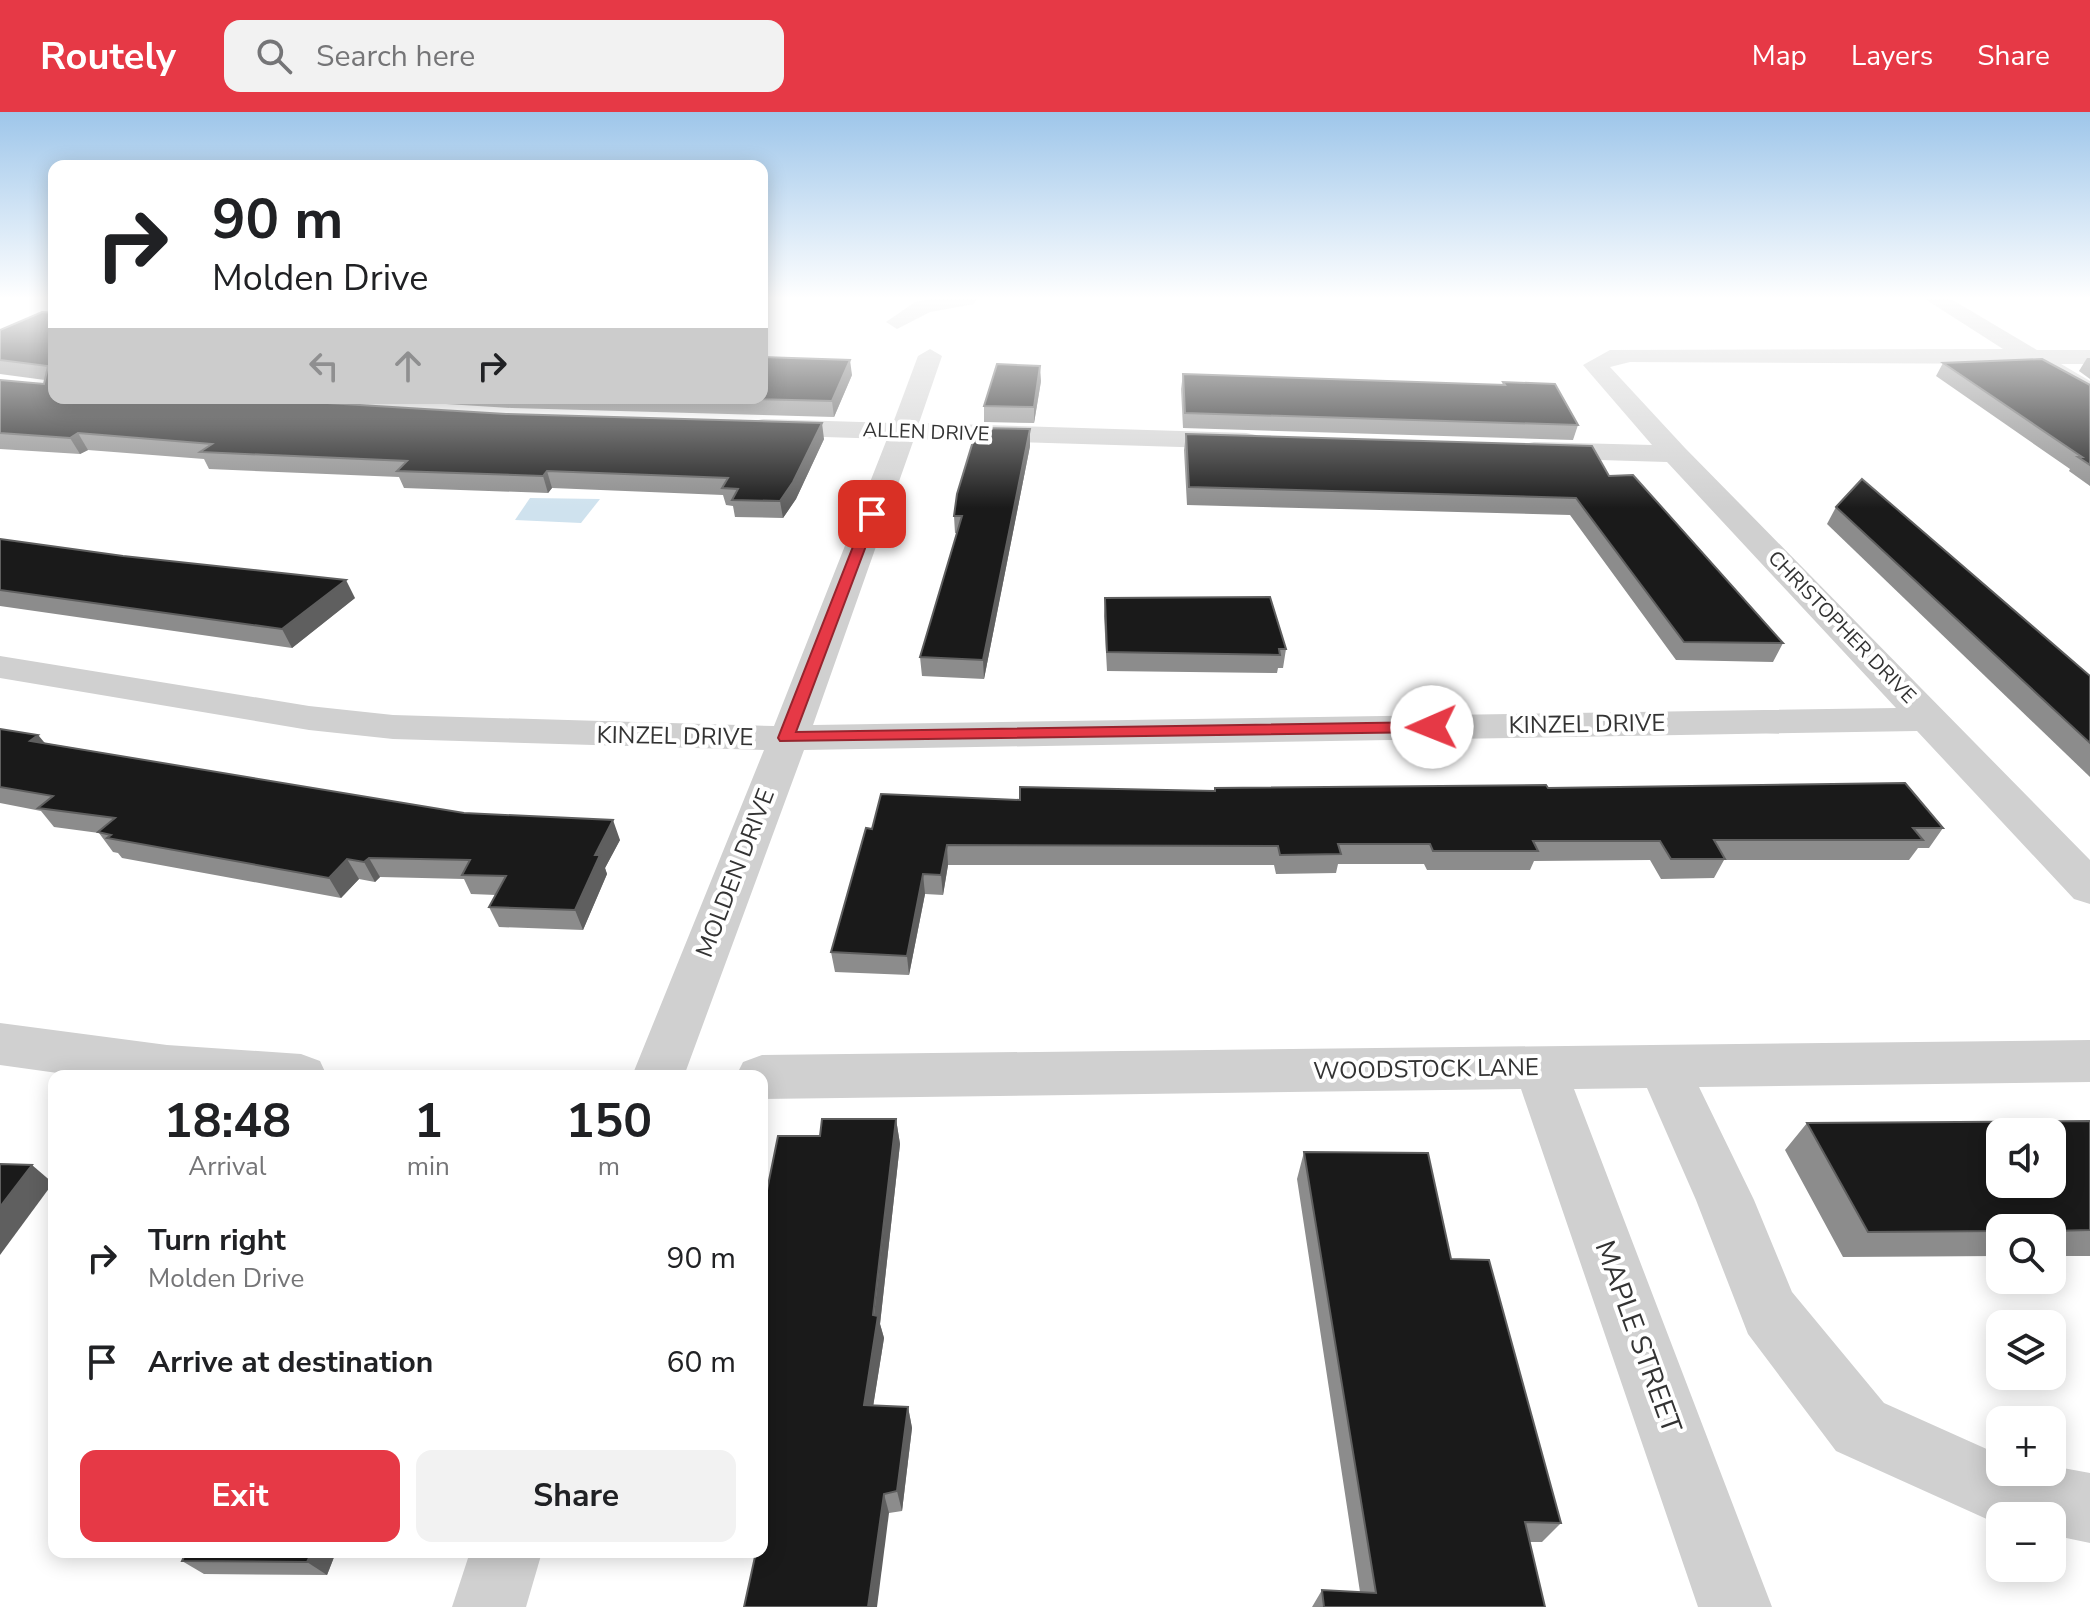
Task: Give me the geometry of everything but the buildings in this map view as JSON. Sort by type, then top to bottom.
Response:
[{"type":"street","name":"MOLDEN DRIVE","points":[[660,1070],[843,597],[925,369]]},
{"type":"street","name":"CHRISTOPHER DRIVE","points":[[1598,369],[1675,454],[2090,888]]},
{"type":"street","points":[[2051,369],[2090,392]]},
{"type":"street","name":"ALLEN DRIVE","points":[[730,426],[1280,442]]},
{"type":"street","points":[[1502,449],[1675,454]]},
{"type":"street","name":"KINZEL DRIVE","points":[[0,667],[309,718],[393,727],[547,734],[786,738],[1931,719]]},
{"type":"street","points":[[0,1044],[167,1067],[212,1070]]},
{"type":"street","name":"WOODSTOCK LANE","points":[[768,1077],[2090,1061]]},
{"type":"street","points":[[1663,1066],[1725,1200],[1770,1313],[1860,1427],[2000,1490],[2090,1508]]},
{"type":"street","name":"MAPLE STREET","points":[[1540,1068],[1735,1607]]},
{"type":"street","points":[[489,1607],[504,1558]]},
{"type":"water","points":[[530,498],[600,499],[581,523],[515,520]]},
{"type":"route","points":[[872,514],[843,597],[786,738],[1432,727]]}]
